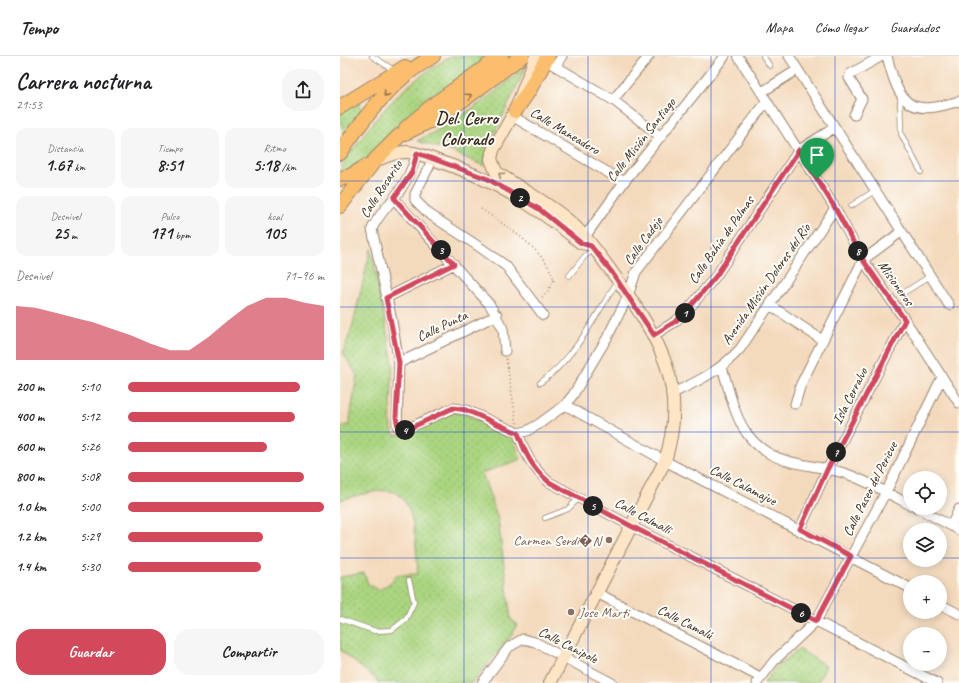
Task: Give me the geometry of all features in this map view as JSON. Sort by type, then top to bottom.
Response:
[{"type":"main road","points":[[340,206],[375,160],[408,126],[433,105],[470,80],[501,56]]},
{"type":"main road","points":[[399,136],[430,121],[466,98],[522,56]]},
{"type":"main road","points":[[340,153],[399,75],[409,65],[430,58]]},
{"type":"main road","points":[[513,113],[528,92],[546,60]]},
{"type":"main road","points":[[340,107],[362,93],[399,75]]},
{"type":"main road","points":[[340,179],[350,176],[375,160]]},
{"type":"street","points":[[550,683],[665,461],[672,433],[673,393],[666,363],[654,335],[618,281],[569,220],[546,203],[496,172],[490,159],[492,150],[513,113],[526,83],[546,60],[562,56]]},
{"type":"street","points":[[613,100],[649,56]]},
{"type":"street","name":"Calle Misión Santiago","points":[[588,243],[624,182],[725,56]]},
{"type":"street","name":"Misioneros","points":[[738,56],[835,208],[863,260],[905,320],[959,403]]},
{"type":"street","points":[[789,56],[874,191],[949,305]]},
{"type":"street","points":[[854,115],[862,99],[849,78],[850,74],[882,56]]},
{"type":"street","points":[[887,56],[900,95],[907,103],[918,107],[931,108],[959,101]]},
{"type":"street","points":[[546,60],[613,100],[662,136]]},
{"type":"street","points":[[762,92],[771,88],[797,70]]},
{"type":"street","points":[[340,100],[362,93]]},
{"type":"street","name":"Calle Cadeje","points":[[518,433],[527,431],[539,424],[565,405],[607,338],[628,296],[636,272],[767,101]]},
{"type":"street","name":"Calle Maneadero","points":[[513,113],[624,182]]},
{"type":"street","points":[[799,150],[834,128]]},
{"type":"street","name":"Calle Bahía de Palmas","points":[[654,335],[676,321],[686,312],[716,276],[799,150]]},
{"type":"street","points":[[375,160],[399,152],[417,153],[488,179],[539,209],[588,243]]},
{"type":"street","name":"Calle Rosarito","points":[[417,153],[412,172],[376,220],[372,229],[399,363],[396,417],[399,429],[410,428],[453,408],[466,410],[518,433]]},
{"type":"street","points":[[433,159],[414,194],[415,200],[429,214],[506,266],[543,315]]},
{"type":"street","points":[[394,198],[454,264],[497,315],[503,329],[505,351]]},
{"type":"street","name":"Avenida Misión Dolores del Río","points":[[673,393],[722,367],[740,349],[835,208]]},
{"type":"street","points":[[796,404],[801,384],[863,260],[901,232]]},
{"type":"street","points":[[386,298],[454,264]]},
{"type":"street","points":[[770,304],[822,340]]},
{"type":"street","name":"Calle Punta","points":[[399,363],[497,315]]},
{"type":"street","name":"Isla Cerralvo","points":[[800,529],[827,470],[905,320]]},
{"type":"street","points":[[722,367],[742,427],[754,441],[768,452],[784,460],[802,466],[827,470],[858,479],[903,501]]},
{"type":"street","name":"Calle Paseo del Pericue","points":[[758,680],[816,621],[886,492],[942,377]]},
{"type":"street","name":"Calle Calamajue","points":[[565,405],[665,461],[800,529],[903,584]]},
{"type":"street","name":"Calle Calmalli","points":[[518,433],[526,455],[540,475],[549,482],[631,526],[937,683]]},
{"type":"street","points":[[930,515],[955,528],[959,509]]},
{"type":"street","name":"Calle Camalú","points":[[597,593],[758,680]]},
{"type":"street","points":[[947,608],[959,614]]},
{"type":"street","name":"Calle Canipole","points":[[482,683],[509,647],[524,639],[535,642],[612,683]]},
{"type":"lane","points":[[372,56],[399,75]]},
{"type":"lane","points":[[763,56],[770,66]]},
{"type":"lane","points":[[900,95],[901,134],[921,172]]},
{"type":"lane","points":[[851,206],[874,191]]},
{"type":"lane","points":[[569,276],[585,256],[588,243]]},
{"type":"lane","points":[[905,292],[930,276]]},
{"type":"lane","points":[[540,383],[558,370],[618,281]]},
{"type":"lane","points":[[545,518],[571,507],[578,498]]},
{"type":"lane","points":[[340,619],[375,631],[392,630],[406,619],[414,602],[409,580]]},
{"type":"path","points":[[481,209],[519,236],[550,269],[554,280],[552,286],[535,303]]},
{"type":"path","points":[[505,351],[518,433]]},
{"type":"green space","points":[[451,56],[493,56],[415,114],[362,164],[340,174],[341,167],[347,157],[386,107],[421,76]]},
{"type":"green space","points":[[527,65],[488,147],[484,166],[453,152],[417,141],[447,125],[475,107]]},
{"type":"green space","points":[[359,101],[362,114],[346,136],[340,122],[340,112]]},
{"type":"green space","points":[[371,248],[393,364],[390,423],[394,435],[404,435],[450,413],[461,413],[506,432],[514,440],[521,459],[482,473],[498,519],[511,620],[517,624],[512,635],[472,683],[378,683],[376,679],[340,650],[340,577],[364,573],[368,584],[379,590],[390,583],[396,575],[418,574],[414,528],[407,505],[402,497],[394,492],[382,491],[340,500],[340,426],[349,425],[357,375],[343,353],[353,324]]},
{"type":"green space","points":[[799,649],[826,666],[817,683],[764,683],[775,668]]},
{"type":"place","name":"Carmen Serdi�N","points":[[609,540]]},
{"type":"place","name":"Jose Marti","points":[[571,612]]},
{"type":"district","name":"Del. Cerro Colorado","points":[[467,128]]},
{"type":"route","points":[[799,150],[817,179],[835,208],[863,260],[905,320],[827,470],[800,529],[851,556],[816,621],[549,482],[540,475],[526,455],[518,433],[512,432],[461,408],[447,410],[406,430],[399,429],[396,425],[399,363],[386,298],[454,264],[394,198],[412,172],[417,153],[457,166],[488,179],[539,209],[581,243],[591,246],[611,271],[654,335],[676,321],[686,312],[716,276],[732,254],[799,150]]}]
